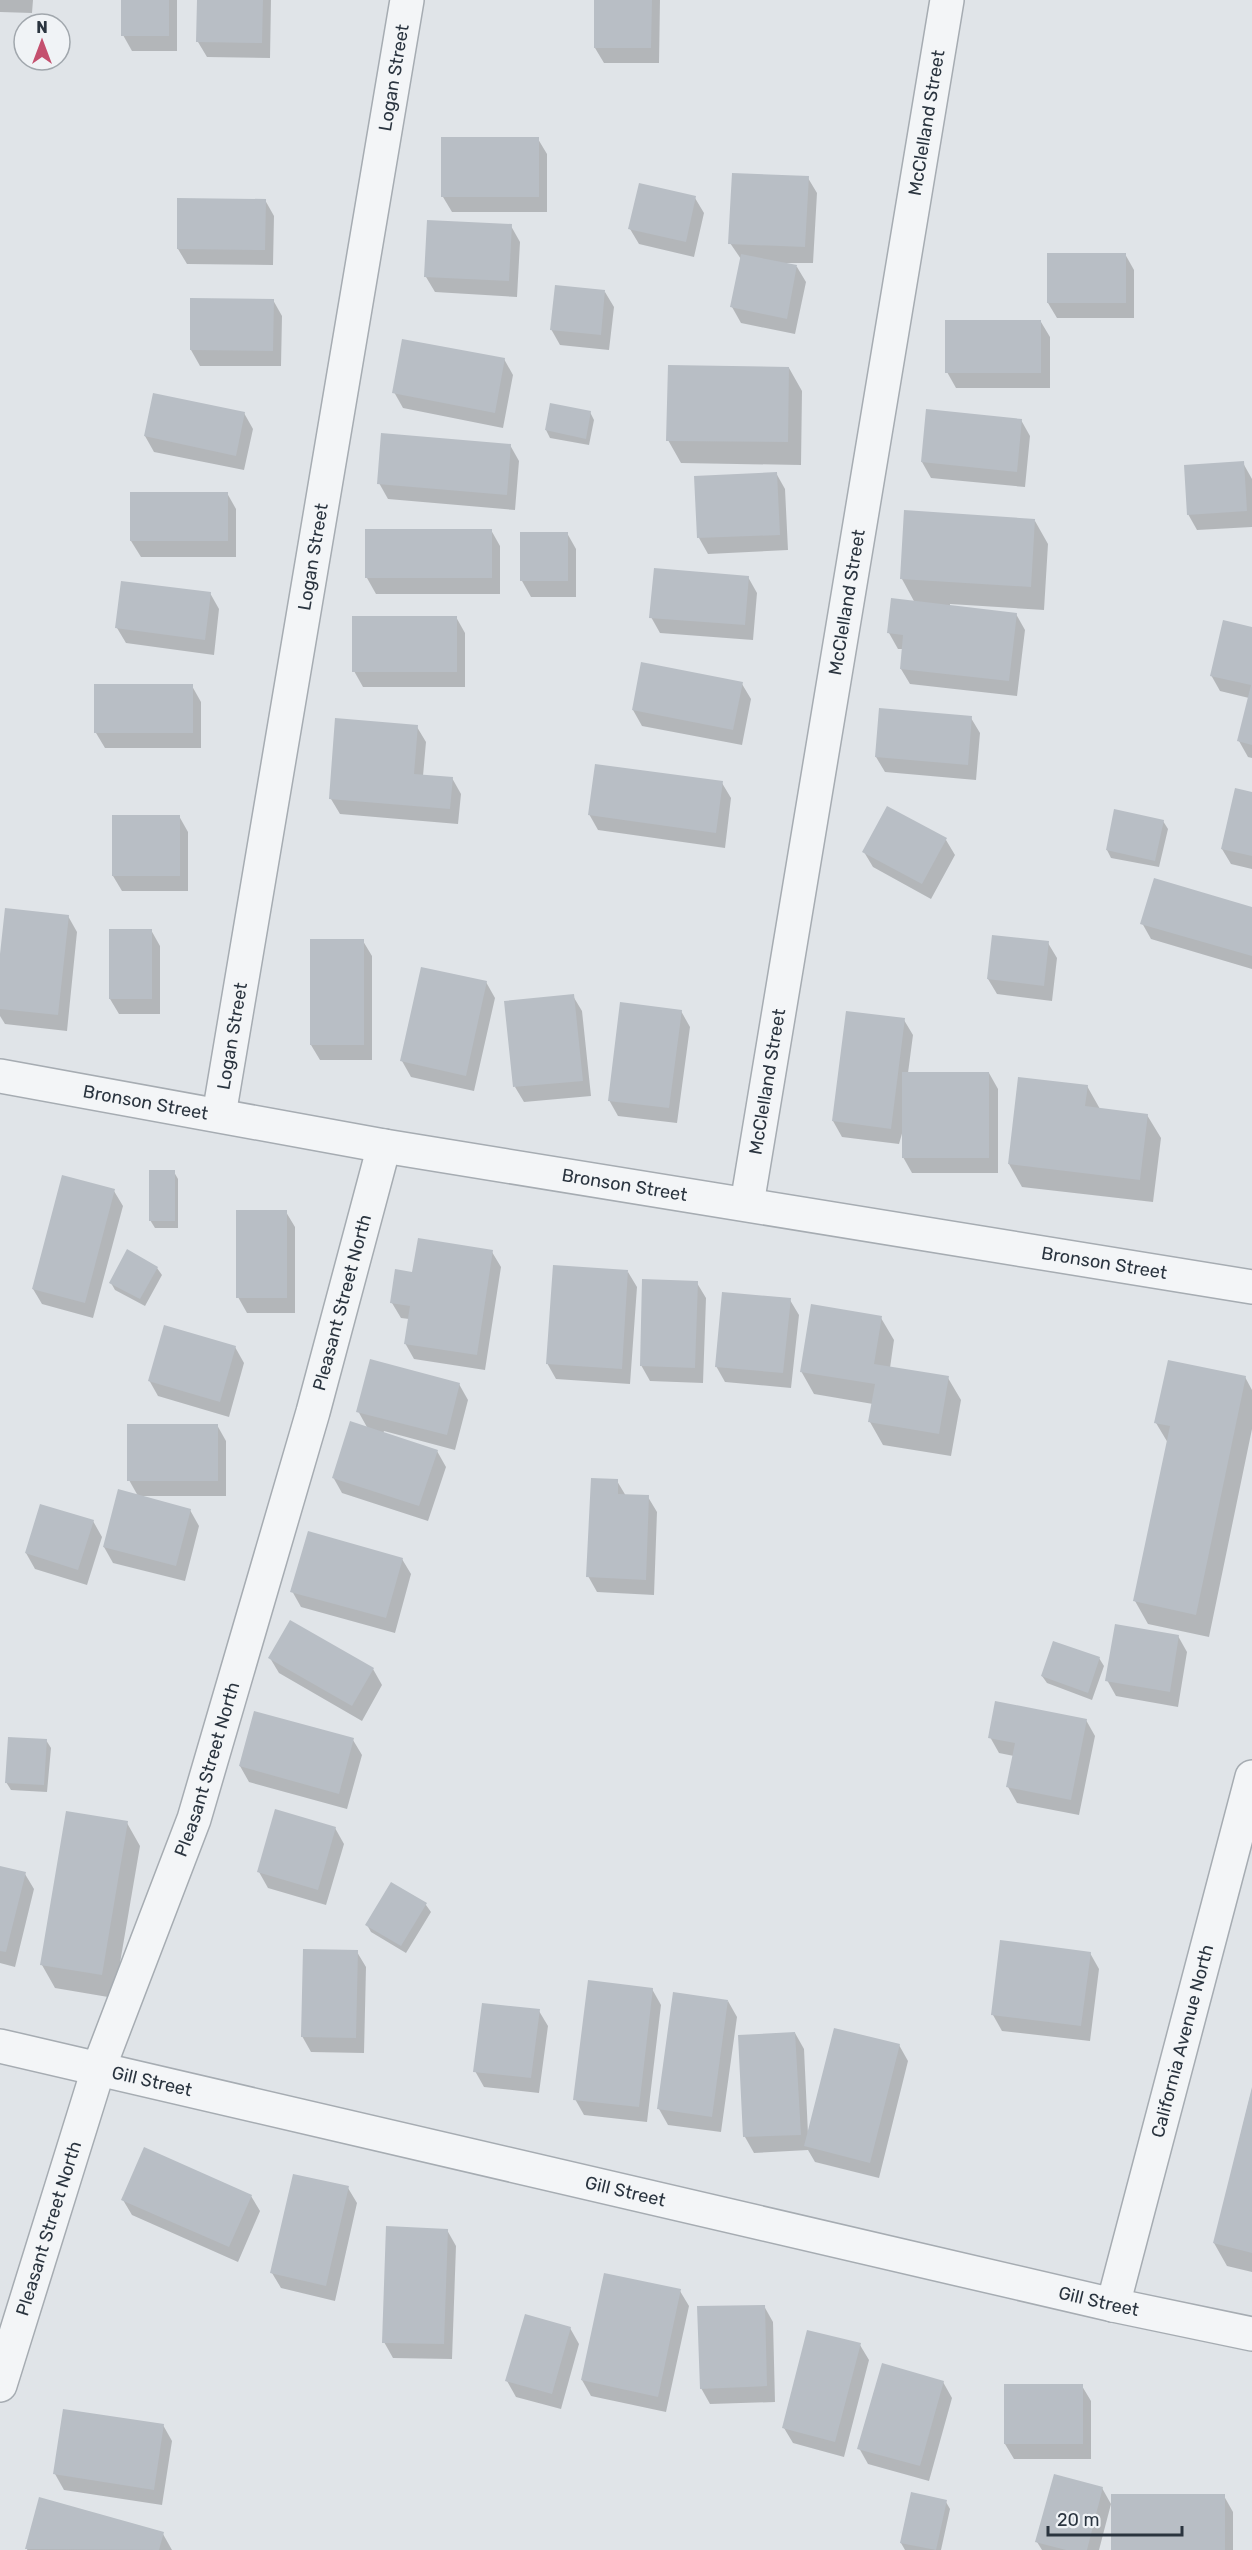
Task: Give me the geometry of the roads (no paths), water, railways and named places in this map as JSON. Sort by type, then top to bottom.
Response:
[{"type":"street","name":"Logan Street","points":[[219,1115],[407,0]]},
{"type":"street","name":"McClelland Street","points":[[747,1204],[947,0]]},
{"type":"street","name":"Bronson Street","points":[[0,1076],[384,1146],[1252,1287]]},
{"type":"street","name":"Pleasant Street North","points":[[0,2385],[98,2070],[194,1819],[314,1412],[384,1146]]},
{"type":"street","name":"California Avenue North","points":[[1113,2305],[1252,1777]]},
{"type":"street","name":"Gill Street","points":[[0,2046],[1113,2305],[1252,2334]]}]
